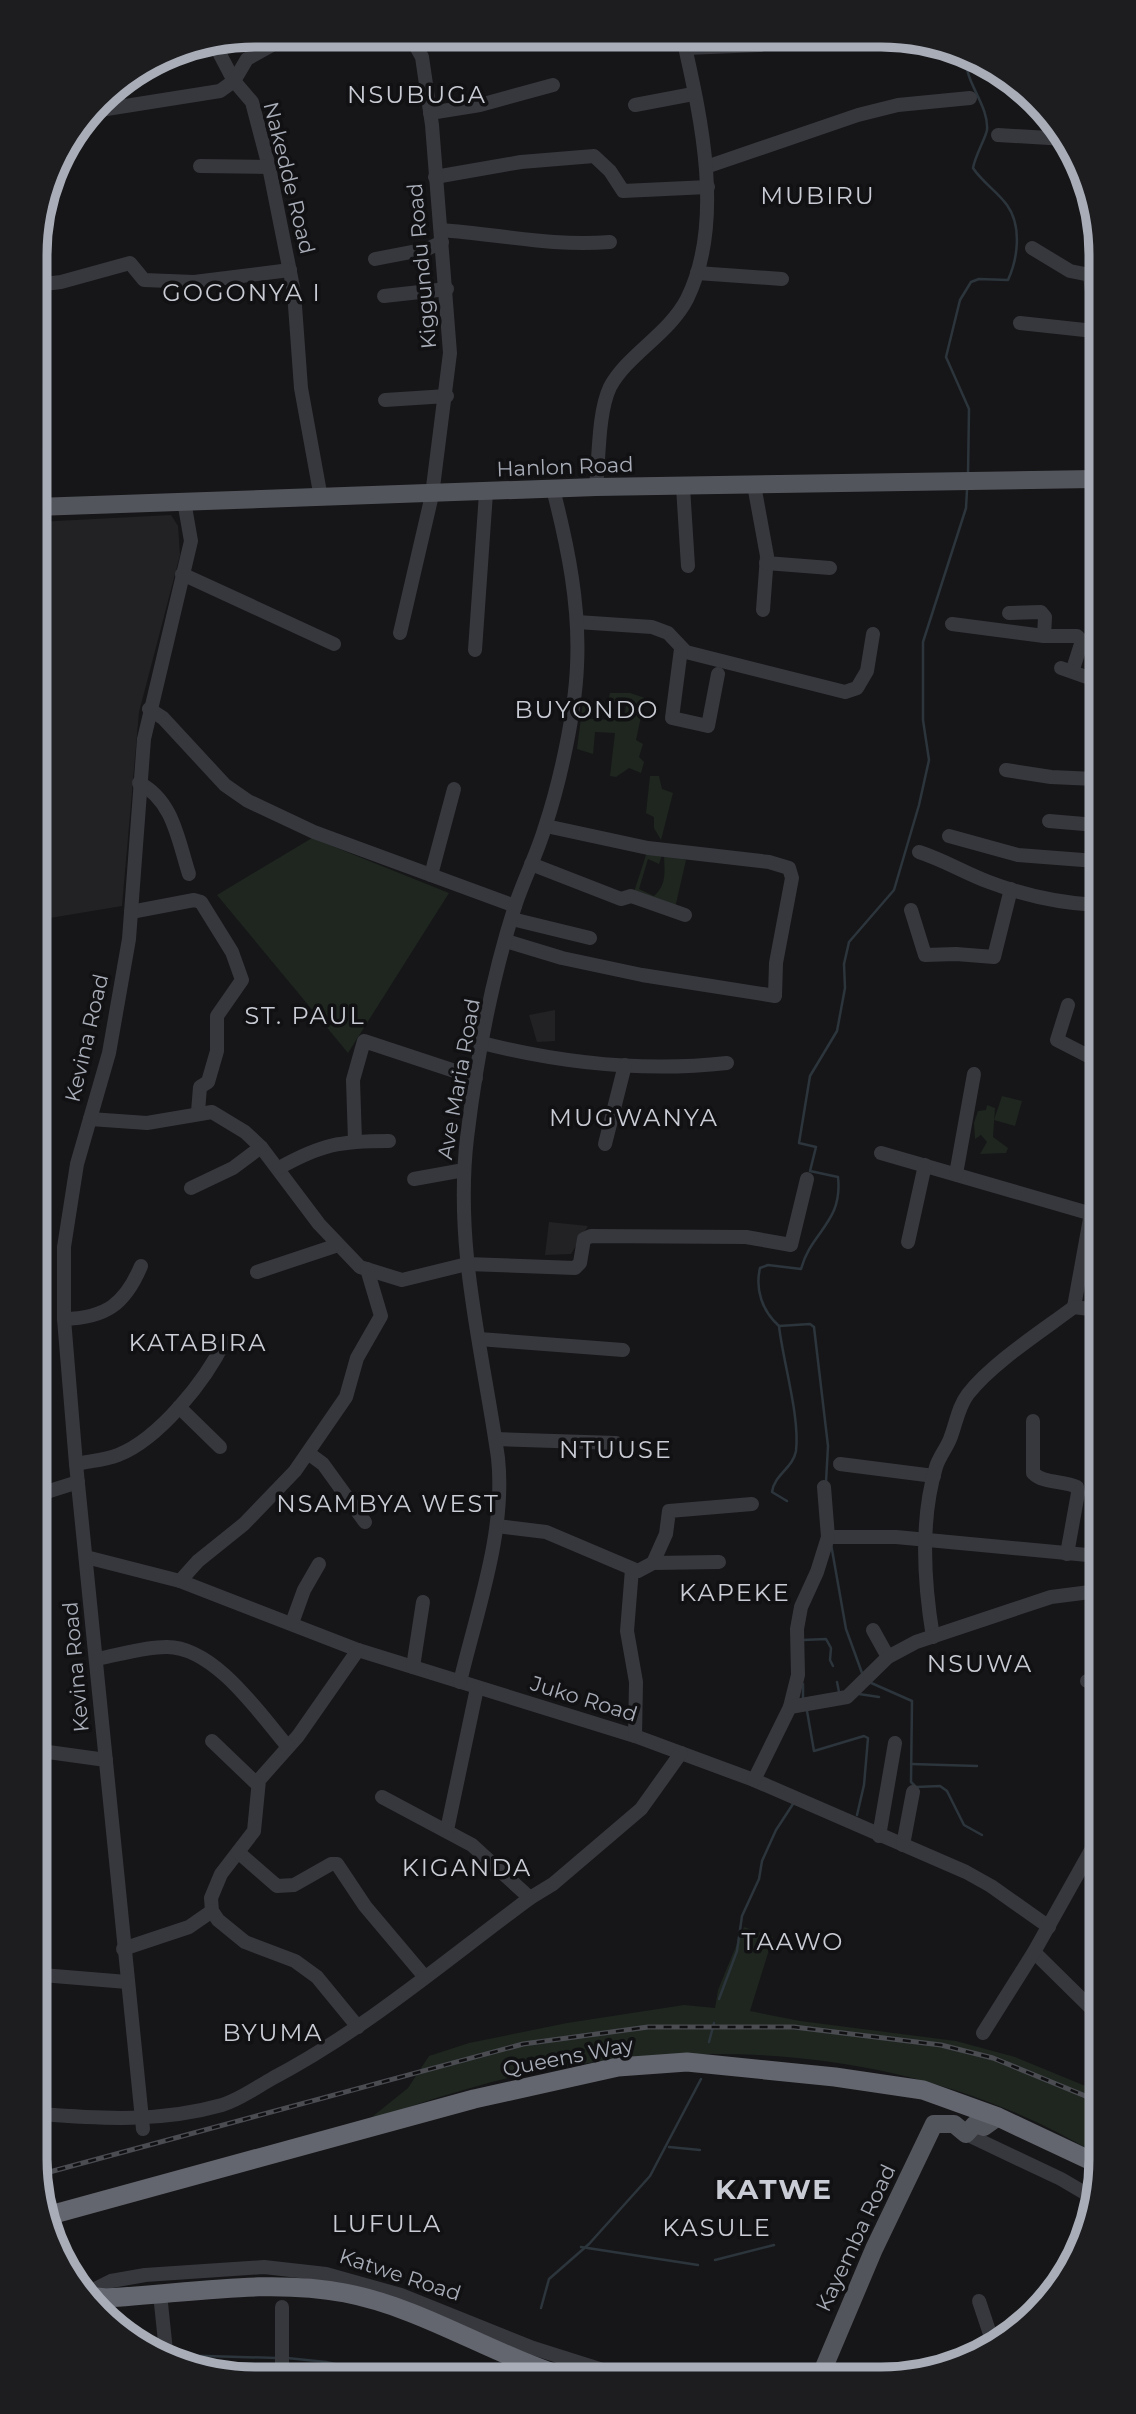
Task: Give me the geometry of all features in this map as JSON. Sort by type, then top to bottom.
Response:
[{"type":"highway","name":"Queens Way","points":[[55,2214],[474,2099],[618,2067],[687,2062],[835,2077],[923,2090],[998,2117],[1088,2159]]},
{"type":"highway","points":[[194,2291],[197,2271]]},
{"type":"highway","name":"Katwe Road","points":[[97,2293],[160,2294],[249,2288],[347,2293],[517,2351],[543,2367]]},
{"type":"main road","name":"Hanlon Road","points":[[48,507],[432,495],[596,487],[1089,479]]},
{"type":"main road","points":[[966,2134],[975,2124],[984,2127],[998,2117]]},
{"type":"main road","name":"Kayemba Road","points":[[824,2367],[844,2316],[934,2124],[954,2124],[966,2134]]},
{"type":"street","points":[[107,109],[210,94],[234,81],[247,59],[268,47]]},
{"type":"street","name":"Kiggundu Road","points":[[400,633],[432,495],[447,396],[450,353],[447,289],[430,113],[422,57],[416,47]]},
{"type":"street","points":[[596,487],[606,400],[611,385],[678,313],[697,274],[704,243],[708,187],[686,47]]},
{"type":"street","name":"Nakedde Road","points":[[218,51],[234,81],[254,107],[269,167],[290,270],[301,388],[321,498]]},
{"type":"street","points":[[430,113],[480,106],[553,85]]},
{"type":"street","points":[[635,105],[693,94]]},
{"type":"street","points":[[706,167],[859,115],[895,106],[970,98]]},
{"type":"street","points":[[998,135],[1052,138]]},
{"type":"street","points":[[435,177],[521,162],[594,156],[610,171],[623,191],[708,187]]},
{"type":"street","points":[[200,166],[269,167]]},
{"type":"street","points":[[374,259],[427,249],[441,236],[495,235],[521,242],[539,239],[610,242]]},
{"type":"street","points":[[1032,248],[1070,271],[1089,275]]},
{"type":"street","points":[[48,284],[130,263],[144,281],[194,282],[290,270]]},
{"type":"street","points":[[697,274],[782,279]]},
{"type":"street","points":[[384,296],[447,289]]},
{"type":"street","points":[[1020,323],[1089,330]]},
{"type":"street","points":[[385,400],[447,396]]},
{"type":"street","points":[[754,485],[766,563],[763,610]]},
{"type":"street","points":[[683,487],[688,566]]},
{"type":"street","name":"Ave Maria Road","points":[[460,1682],[497,1526],[500,1483],[496,1438],[467,1264],[464,1170],[482,1043],[514,913],[546,826],[570,717],[577,668],[577,622],[570,561],[553,489]]},
{"type":"street","points":[[475,650],[486,493]]},
{"type":"street","name":"Kevina Road","points":[[142,2124],[123,1950],[64,1320],[67,1212],[109,1053],[131,912],[139,783],[149,709],[191,541],[184,501]]},
{"type":"street","points":[[766,563],[830,568]]},
{"type":"street","points":[[182,574],[334,644]]},
{"type":"street","points":[[1009,613],[1041,612],[1045,617],[1044,636]]},
{"type":"street","points":[[577,622],[652,627],[668,633],[681,649],[845,692],[857,688],[867,671],[873,634]]},
{"type":"street","points":[[952,624],[1080,638],[1067,668],[1089,677]]},
{"type":"street","points":[[681,649],[672,718],[708,726],[718,674]]},
{"type":"street","points":[[149,709],[163,718],[225,785],[248,801],[314,832],[431,875],[514,913],[590,938]]},
{"type":"street","points":[[1006,770],[1051,777],[1089,779]]},
{"type":"street","points":[[139,783],[156,792],[167,808],[188,874]]},
{"type":"street","points":[[431,875],[454,789]]},
{"type":"street","points":[[1049,821],[1089,824]]},
{"type":"street","points":[[506,941],[562,958],[642,975],[775,996],[776,963],[792,878],[789,868],[769,862],[648,848],[546,826]]},
{"type":"street","points":[[949,836],[1018,855],[1089,860]]},
{"type":"street","points":[[919,852],[1011,889],[1065,904],[1089,905]]},
{"type":"street","points":[[531,864],[621,899],[631,896],[685,915]]},
{"type":"street","points":[[911,909],[925,955],[994,957],[1011,889]]},
{"type":"street","points":[[131,912],[194,900],[201,902],[232,952],[242,980],[217,1016],[215,1062],[208,1082],[200,1087],[198,1112]]},
{"type":"street","points":[[1068,1005],[1057,1040],[1089,1056]]},
{"type":"street","points":[[355,1141],[352,1080],[364,1041],[476,1078]]},
{"type":"street","points":[[482,1043],[516,1052],[625,1065],[672,1068],[727,1063]]},
{"type":"street","points":[[605,1144],[625,1065]]},
{"type":"street","points":[[956,1174],[974,1074]]},
{"type":"street","points":[[90,1119],[147,1123],[198,1112],[212,1112],[261,1147],[354,1264],[402,1280],[467,1264],[575,1268],[580,1263],[584,1239],[591,1236],[746,1237],[791,1245],[807,1179]]},
{"type":"street","points":[[279,1168],[311,1150],[355,1141],[389,1141]]},
{"type":"street","points":[[191,1188],[233,1168],[261,1147]]},
{"type":"street","points":[[881,1153],[1089,1213]]},
{"type":"street","points":[[908,1242],[925,1165]]},
{"type":"street","points":[[415,1179],[464,1170]]},
{"type":"street","points":[[933,1637],[925,1592],[934,1476],[967,1396],[985,1376],[1074,1307],[1088,1232]]},
{"type":"street","points":[[257,1272],[338,1245]]},
{"type":"street","points":[[64,1320],[88,1319],[113,1307],[134,1283],[141,1266]]},
{"type":"street","points":[[180,1581],[198,1561],[244,1524],[308,1453],[346,1397],[357,1358],[381,1316],[367,1269]]},
{"type":"street","points":[[1074,1307],[1088,1309]]},
{"type":"street","points":[[479,1339],[623,1350]]},
{"type":"street","points":[[76,1464],[116,1456],[136,1447],[179,1407],[207,1375],[224,1342]]},
{"type":"street","points":[[179,1407],[220,1447]]},
{"type":"street","points":[[1033,1421],[1033,1473],[1037,1478],[1077,1487],[1077,1504],[1067,1554]]},
{"type":"street","points":[[496,1438],[616,1443]]},
{"type":"street","points":[[308,1453],[323,1464],[365,1522]]},
{"type":"street","points":[[840,1464],[934,1476]]},
{"type":"street","points":[[47,1492],[78,1482]]},
{"type":"street","points":[[754,1780],[790,1707],[798,1675],[797,1629],[801,1607],[817,1572],[828,1537],[824,1487]]},
{"type":"street","points":[[653,1563],[666,1534],[669,1511],[752,1504]]},
{"type":"street","points":[[497,1526],[547,1532],[640,1571],[653,1563],[719,1562]]},
{"type":"street","points":[[828,1537],[927,1540],[1088,1555]]},
{"type":"street","name":"Juko Road","points":[[86,1557],[180,1581],[358,1650],[635,1736],[754,1780],[991,1886],[1049,1927]]},
{"type":"street","points":[[292,1623],[304,1590],[319,1563]]},
{"type":"street","points":[[632,1569],[627,1631],[636,1682],[635,1736]]},
{"type":"street","points":[[790,1707],[847,1698],[888,1657],[933,1637],[1051,1597],[1088,1592]]},
{"type":"street","points":[[413,1667],[424,1602]]},
{"type":"street","points":[[873,1630],[888,1657]]},
{"type":"street","points":[[96,1659],[164,1647],[196,1654],[246,1697],[288,1747]]},
{"type":"street","points":[[358,1650],[258,1785],[254,1831],[214,1887],[212,1911],[218,1920],[245,1942],[295,1961],[317,1977],[358,2027]]},
{"type":"street","points":[[447,1830],[477,1688]]},
{"type":"street","points":[[212,1741],[258,1785]]},
{"type":"street","points":[[879,1836],[895,1743]]},
{"type":"street","points":[[47,1752],[106,1760]]},
{"type":"street","points":[[47,2115],[142,2124],[224,2104],[289,2070],[358,2027],[530,1898],[553,1884],[641,1809],[681,1753]]},
{"type":"street","points":[[903,1845],[913,1792]]},
{"type":"street","points":[[382,1797],[447,1830],[479,1850],[530,1898]]},
{"type":"street","points":[[238,1852],[277,1886],[294,1885],[331,1864],[337,1864],[365,1906],[424,1976]]},
{"type":"street","points":[[983,2033],[1049,1927],[1088,1856]]},
{"type":"street","points":[[123,1950],[189,1927],[212,1911]]},
{"type":"street","points":[[1034,1952],[1088,2005]]},
{"type":"street","points":[[47,1975],[127,1982]]},
{"type":"street","points":[[966,2134],[1086,2193]]},
{"type":"street","name":"Katwe Road","points":[[96,2292],[145,2275],[285,2268],[340,2277],[427,2305],[517,2351],[586,2367]]},
{"type":"street","points":[[160,2294],[165,2346]]},
{"type":"street","points":[[979,2301],[991,2335]]},
{"type":"street","points":[[282,2307],[282,2367]]},
{"type":"shaded area","points":[[171,515],[178,526],[180,555],[139,712],[122,906],[48,918],[48,521]]},
{"type":"shaded area","points":[[610,693],[630,693],[645,698],[636,740],[643,744],[639,757],[644,762],[641,773],[629,768],[616,777],[610,776],[615,733],[595,732],[593,754],[577,749],[583,702],[589,700],[590,719],[615,720],[625,715],[626,704],[608,701]]},
{"type":"shaded area","points":[[650,776],[659,776],[662,789],[673,793],[661,840],[654,828],[654,817],[646,813]]},
{"type":"shaded area","points":[[312,838],[449,893],[348,1053],[217,895]]},
{"type":"shaded area","points":[[647,852],[662,855],[659,864],[648,859],[639,889],[654,896],[663,881],[664,854],[686,860],[675,908],[633,895]]},
{"type":"shaded area","points":[[555,1010],[555,1041],[537,1042],[529,1015]]},
{"type":"shaded area","points":[[1002,1096],[1022,1101],[1015,1126],[994,1120]]},
{"type":"shaded area","points":[[987,1105],[995,1108],[993,1137],[1008,1148],[1006,1153],[980,1154],[987,1142],[981,1135],[975,1139],[974,1123],[978,1111],[986,1110]]},
{"type":"shaded area","points":[[549,1222],[588,1226],[571,1254],[545,1255]]},
{"type":"shaded area","points":[[744,1927],[773,1937],[750,2011],[800,2021],[956,2041],[1015,2057],[1088,2086],[1088,2150],[1036,2122],[969,2095],[900,2075],[829,2062],[757,2055],[685,2054],[612,2060],[541,2071],[475,2087],[367,2121],[408,2088],[429,2056],[469,2043],[567,2023],[684,2005],[715,2008],[718,1990]]},
{"type":"waterway","points":[[967,66],[987,121],[987,130],[973,168],[1007,205],[1017,232],[1014,262],[1008,280],[979,279],[971,282],[960,300],[946,357],[969,409],[968,475]]},
{"type":"waterway","points":[[826,1482],[828,1446],[814,1327],[810,1324],[779,1326],[773,1320],[764,1307],[759,1292],[760,1268],[768,1265],[801,1269],[836,1205],[838,1177],[810,1171],[816,1147],[799,1143],[810,1076],[837,1031],[845,988],[844,964],[849,942],[894,890],[919,805],[929,760],[923,720],[923,642],[966,508],[967,490]]},
{"type":"waterway","points":[[779,1326],[797,1437],[794,1457],[776,1481],[772,1492],[787,1501]]},
{"type":"waterway","points":[[831,1544],[846,1629],[862,1673]]},
{"type":"waterway","points":[[803,1640],[826,1639],[831,1648],[830,1660],[833,1666]]},
{"type":"waterway","points":[[837,1682],[839,1692]]},
{"type":"waterway","points":[[869,1682],[912,1701],[911,1782],[916,1787],[940,1786],[947,1791],[964,1825],[982,1835]]},
{"type":"waterway","points":[[803,1684],[803,1698]]},
{"type":"waterway","points":[[859,1694],[879,1697]]},
{"type":"waterway","points":[[807,1711],[814,1751],[864,1736],[868,1738],[864,1785],[857,1815]]},
{"type":"waterway","points":[[911,1764],[977,1766]]},
{"type":"waterway","points":[[719,1999],[737,1951],[742,1916],[759,1879],[762,1861],[776,1830],[793,1804]]},
{"type":"waterway","points":[[709,2042],[714,2023]]},
{"type":"waterway","points":[[541,2308],[549,2279],[589,2244],[650,2176],[701,2079]]},
{"type":"waterway","points":[[669,2147],[700,2150]]},
{"type":"waterway","points":[[715,2260],[774,2245]]},
{"type":"waterway","points":[[581,2247],[698,2265]]},
{"type":"waterway","points":[[188,2355],[277,2358]]},
{"type":"waterway","points":[[287,2358],[348,2367]]},
{"type":"railway","points":[[48,2172],[523,2044],[648,2027],[794,2027],[941,2045],[993,2058],[1088,2097]]},
{"type":"district","name":"NSUBUGA","points":[[417,95]]},
{"type":"district","name":"MUBIRU","points":[[818,196]]},
{"type":"district","name":"GOGONYA I","points":[[242,293]]},
{"type":"district","name":"BUYONDO","points":[[587,710]]},
{"type":"district","name":"ST. PAUL","points":[[305,1016]]},
{"type":"district","name":"MUGWANYA","points":[[634,1118]]},
{"type":"district","name":"KATABIRA","points":[[198,1343]]},
{"type":"district","name":"NTUUSE","points":[[616,1450]]},
{"type":"district","name":"NSAMBYA WEST","points":[[388,1504]]},
{"type":"district","name":"KAPEKE","points":[[735,1593]]},
{"type":"district","name":"NSUWA","points":[[980,1664]]},
{"type":"district","name":"KIGANDA","points":[[467,1868]]},
{"type":"district","name":"TAAWO","points":[[793,1942]]},
{"type":"district","name":"BYUMA","points":[[273,2033]]},
{"type":"district","name":"KATWE","points":[[774,2189]]},
{"type":"district","name":"LUFULA","points":[[387,2224]]},
{"type":"district","name":"KASULE","points":[[717,2228]]}]
